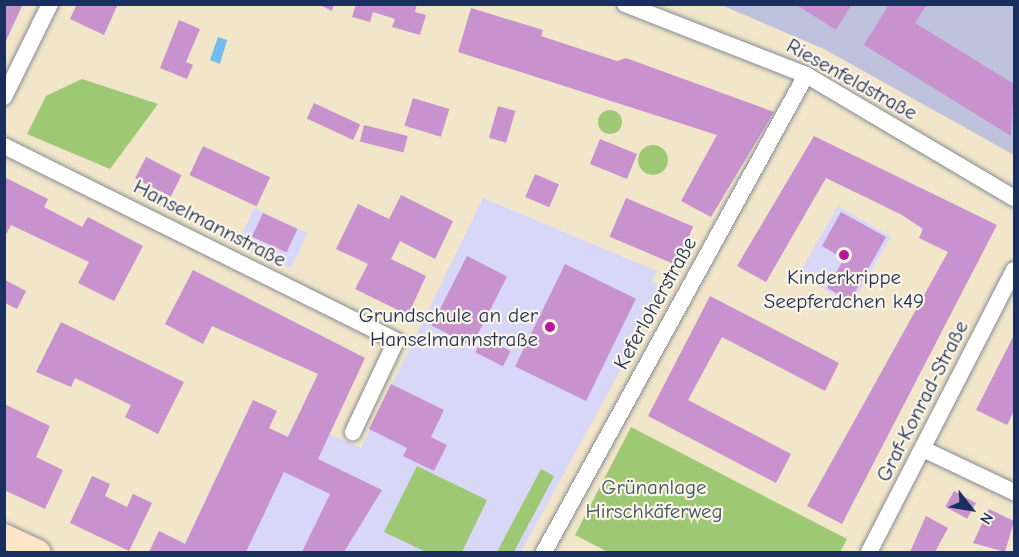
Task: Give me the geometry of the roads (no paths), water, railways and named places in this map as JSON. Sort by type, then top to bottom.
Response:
[{"type":"main road","points":[[4,536],[39,552]]},
{"type":"street","points":[[4,97],[50,4]]},
{"type":"street","name":"Riesenfeldstraße","points":[[625,4],[806,75],[1014,198]]},
{"type":"street","name":"Keferloherstraße","points":[[544,552],[806,75]]},
{"type":"street","name":"Hanselmannstraße","points":[[4,146],[396,341],[353,432]]},
{"type":"street","name":"Graf-Konrad-Straße","points":[[869,552],[1014,270]]},
{"type":"street","points":[[922,448],[1014,492]]},
{"type":"water","points":[[218,37],[227,40],[220,64],[210,60]]},
{"type":"place","name":"Kinderkrippe Seepferdchen k49","points":[[844,255]]},
{"type":"place","name":"Grundschule an der Hanselmannstraße","points":[[550,327]]},
{"type":"park label","name":"Grünanlage Hirschkäferweg","points":[[654,499]]}]
